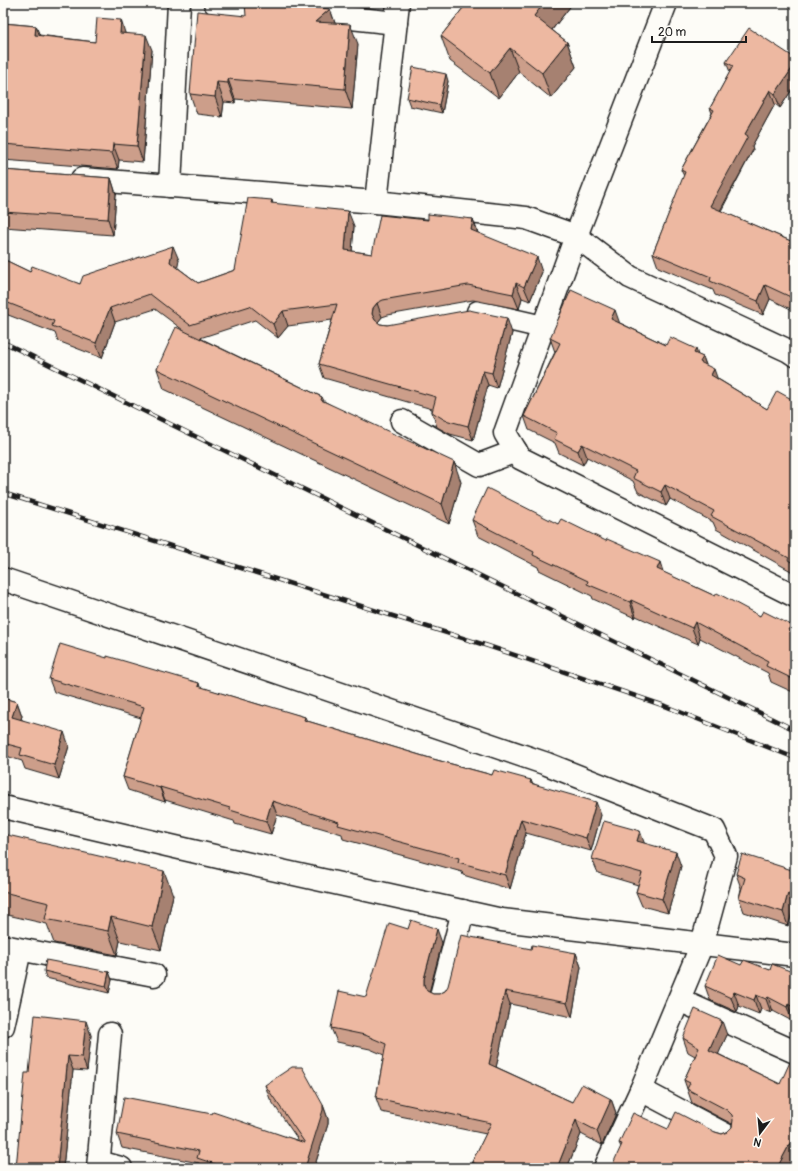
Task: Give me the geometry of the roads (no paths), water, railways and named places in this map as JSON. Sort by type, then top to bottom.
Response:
[{"type":"street","points":[[170,186],[179,3]]},
{"type":"street","points":[[215,3],[397,13],[376,202]]},
{"type":"street","points":[[666,3],[576,236],[505,433],[520,458],[795,596]]},
{"type":"street","points":[[59,177],[376,202],[526,218],[576,236],[630,277],[795,355]]},
{"type":"street","points":[[459,315],[475,312],[543,327]]},
{"type":"street","points":[[402,421],[479,465],[516,451]]},
{"type":"street","points":[[3,578],[547,764],[714,830],[726,856],[702,944],[641,1090],[605,1168]]},
{"type":"street","points":[[3,807],[502,920],[795,955]]},
{"type":"street","points":[[441,996],[462,911]]},
{"type":"street","points":[[3,1026],[11,948],[154,975]]},
{"type":"street","points":[[679,1000],[795,1052]]},
{"type":"street","points":[[110,1034],[98,1165],[121,1168]]},
{"type":"street","points":[[641,1090],[726,1135]]},
{"type":"railway","points":[[3,342],[795,730]]},
{"type":"railway","points":[[3,493],[488,646],[665,706],[795,758]]}]
